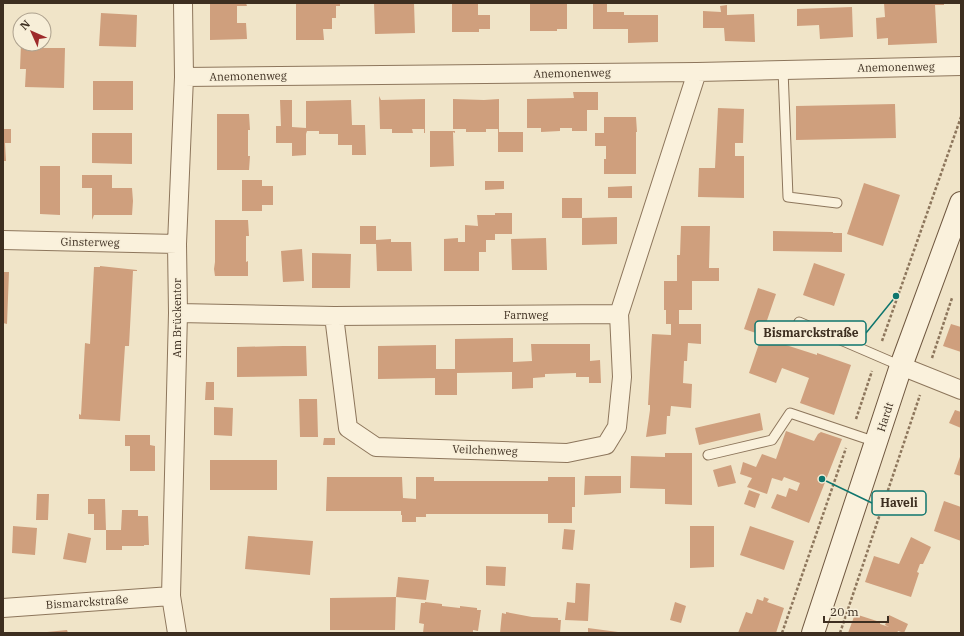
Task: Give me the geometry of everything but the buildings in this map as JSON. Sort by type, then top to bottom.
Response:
[{"type":"main road","name":"Hardt","points":[[813,633],[901,366],[961,203]]},
{"type":"street","name":"Am Brückentor","points":[[177,633],[171,596],[178,313],[177,244],[184,77],[184,3]]},
{"type":"street","name":"Anemonenweg","points":[[184,77],[697,72],[961,66]]},
{"type":"street","points":[[619,314],[697,72]]},
{"type":"street","name":"Ginsterweg","points":[[3,240],[177,244]]},
{"type":"street","name":"Farnweg","points":[[178,313],[334,316],[619,314]]},
{"type":"street","name":"Veilchenweg","points":[[334,316],[348,428],[376,447],[567,453],[606,445],[617,427],[622,377],[619,314]]},
{"type":"street","points":[[901,366],[961,390]]},
{"type":"street","name":"Bismarckstraße","points":[[3,608],[171,596]]},
{"type":"lane","points":[[783,70],[788,197],[837,203]]},
{"type":"lane","points":[[800,322],[901,366]]},
{"type":"lane","points":[[708,455],[772,440],[790,413],[876,442]]},
{"type":"path","points":[[782,633],[961,117]]},
{"type":"path","points":[[840,633],[954,291]]},
{"type":"place","name":"Bismarckstraße","points":[[896,296]]},
{"type":"place","name":"Haveli","points":[[822,479]]}]
